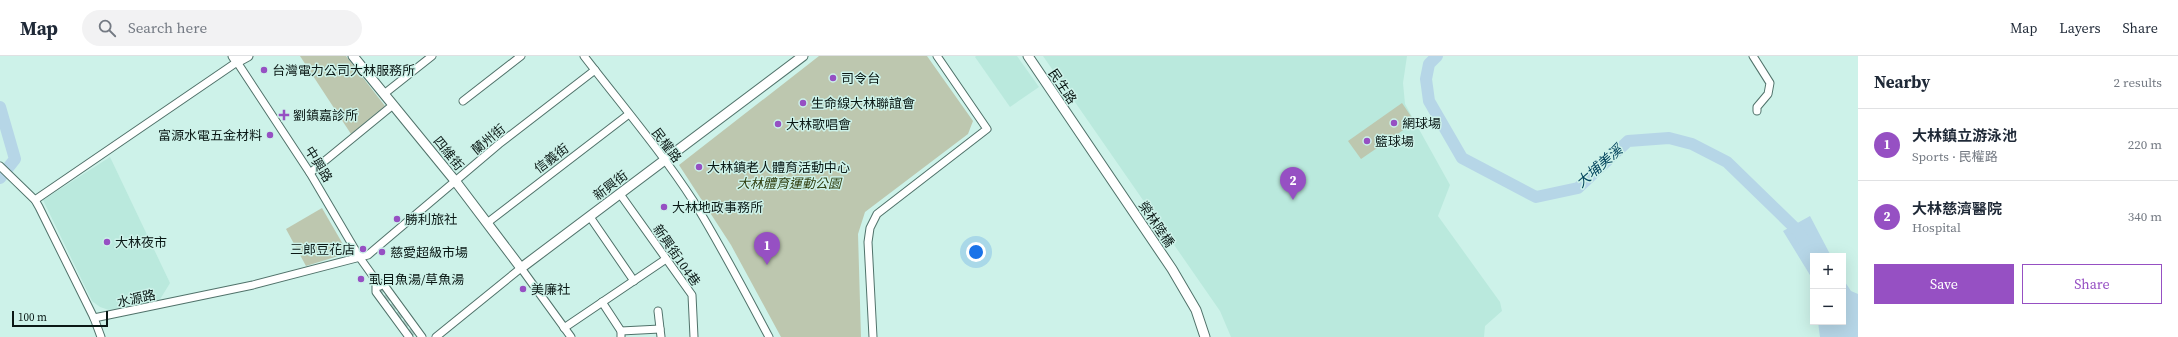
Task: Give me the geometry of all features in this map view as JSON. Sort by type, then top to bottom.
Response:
[{"type":"main road","points":[[235,59],[248,56]]},
{"type":"main road","name":"四維街","points":[[353,56],[456,182],[521,268]]},
{"type":"main road","name":"新興街","points":[[521,268],[803,56]]},
{"type":"main road","name":"民生路","points":[[1028,56],[1077,130]]},
{"type":"main road","name":"榮林陸橋","points":[[1077,130],[1172,269],[1196,310],[1205,337]]},
{"type":"street","points":[[384,94],[432,56]]},
{"type":"street","points":[[463,101],[521,56]]},
{"type":"street","name":"民權路","points":[[584,56],[664,160],[693,201],[733,269],[769,337]]},
{"type":"street","points":[[873,337],[868,242],[870,228],[877,214],[987,129],[937,56]]},
{"type":"street","points":[[1753,56],[1770,83],[1768,94],[1758,107],[1758,111]]},
{"type":"street","name":"中興路","points":[[235,59],[310,173],[360,258],[378,284]]},
{"type":"street","points":[[34,200],[235,59]]},
{"type":"street","name":"蘭州街","points":[[360,258],[368,255],[499,144],[595,70]]},
{"type":"street","points":[[310,173],[393,105]]},
{"type":"street","name":"信義街","points":[[487,223],[629,114]]},
{"type":"street","points":[[0,166],[14,178],[34,200],[94,318],[101,337]]},
{"type":"street","name":"新興街104巷","points":[[620,194],[692,295],[694,337]]},
{"type":"street","points":[[590,217],[634,281]]},
{"type":"street","name":"水源路","points":[[94,318],[253,285],[360,258]]},
{"type":"street","points":[[564,328],[666,259]]},
{"type":"street","points":[[521,268],[570,337]]},
{"type":"street","name":"新興街","points":[[436,337],[521,268]]},
{"type":"street","points":[[409,337],[376,292],[378,284],[384,285],[422,337]]},
{"type":"street","points":[[602,302],[621,334],[660,329]]},
{"type":"street","points":[[658,311],[661,337]]},
{"type":"shaded area","points":[[1017,56],[1039,87],[1010,107],[975,57]]},
{"type":"shaded area","points":[[1043,56],[1407,56],[1403,83],[1405,104],[1450,185],[1438,216],[1500,302],[1502,311],[1485,326],[1484,337],[1231,337],[1220,311]]},
{"type":"shaded area","name":"大林夜市","points":[[110,157],[170,283],[159,301],[109,310],[100,307],[92,301],[43,200]]},
{"type":"green space","points":[[300,56],[346,56],[385,106],[351,134]]},
{"type":"green space","name":"大林體育運動公園","points":[[819,56],[927,56],[973,121],[968,134],[865,212],[858,234],[861,337],[781,337],[731,245],[679,165]]},
{"type":"green space","points":[[1402,103],[1415,122],[1361,159],[1348,141]]},
{"type":"green space","points":[[322,208],[348,253],[306,266],[286,229]]},
{"type":"water","points":[[1810,216],[1829,253],[1810,253],[1810,275],[1783,231]]},
{"type":"water","points":[[1846,284],[1851,291],[1858,294],[1858,337],[1820,337],[1818,325],[1846,325]]},
{"type":"waterway","name":"大埔美溪","points":[[1437,56],[1429,64],[1426,79],[1429,101],[1462,158],[1536,197],[1578,188],[1628,141],[1669,138],[1692,144],[1727,162],[1798,231],[1811,253]]},
{"type":"waterway","points":[[0,107],[15,159],[0,178]]},
{"type":"tunnel","points":[[380,286],[416,337]]},
{"type":"place","name":"台灣電力公司大林服務所","points":[[264,70]]},
{"type":"place","name":"司令台","points":[[833,78]]},
{"type":"place","name":"生命線大林聯誼會","points":[[803,103]]},
{"type":"place","name":"劉鎮嘉診所","points":[[284,115]]},
{"type":"place","name":"網球場","points":[[1394,123]]},
{"type":"place","name":"大林歌唱會","points":[[778,124]]},
{"type":"place","name":"富源水電五金材料","points":[[270,135]]},
{"type":"place","name":"籃球場","points":[[1367,141]]},
{"type":"place","name":"大林鎮老人體育活動中心","points":[[699,167]]},
{"type":"place","name":"大林慈濟醫院","points":[[1293,200]]},
{"type":"place","name":"大林地政事務所","points":[[664,207]]},
{"type":"place","name":"勝利旅社","points":[[397,219]]},
{"type":"place","name":"大林夜市","points":[[107,242]]},
{"type":"place","name":"三郎豆花店","points":[[363,249]]},
{"type":"place","name":"慈愛超級市場","points":[[382,252]]},
{"type":"place","name":"大林鎮立游泳池","points":[[767,265]]},
{"type":"place","name":"虱目魚湯/草魚湯","points":[[361,279]]},
{"type":"place","name":"美廉社","points":[[523,289]]}]
